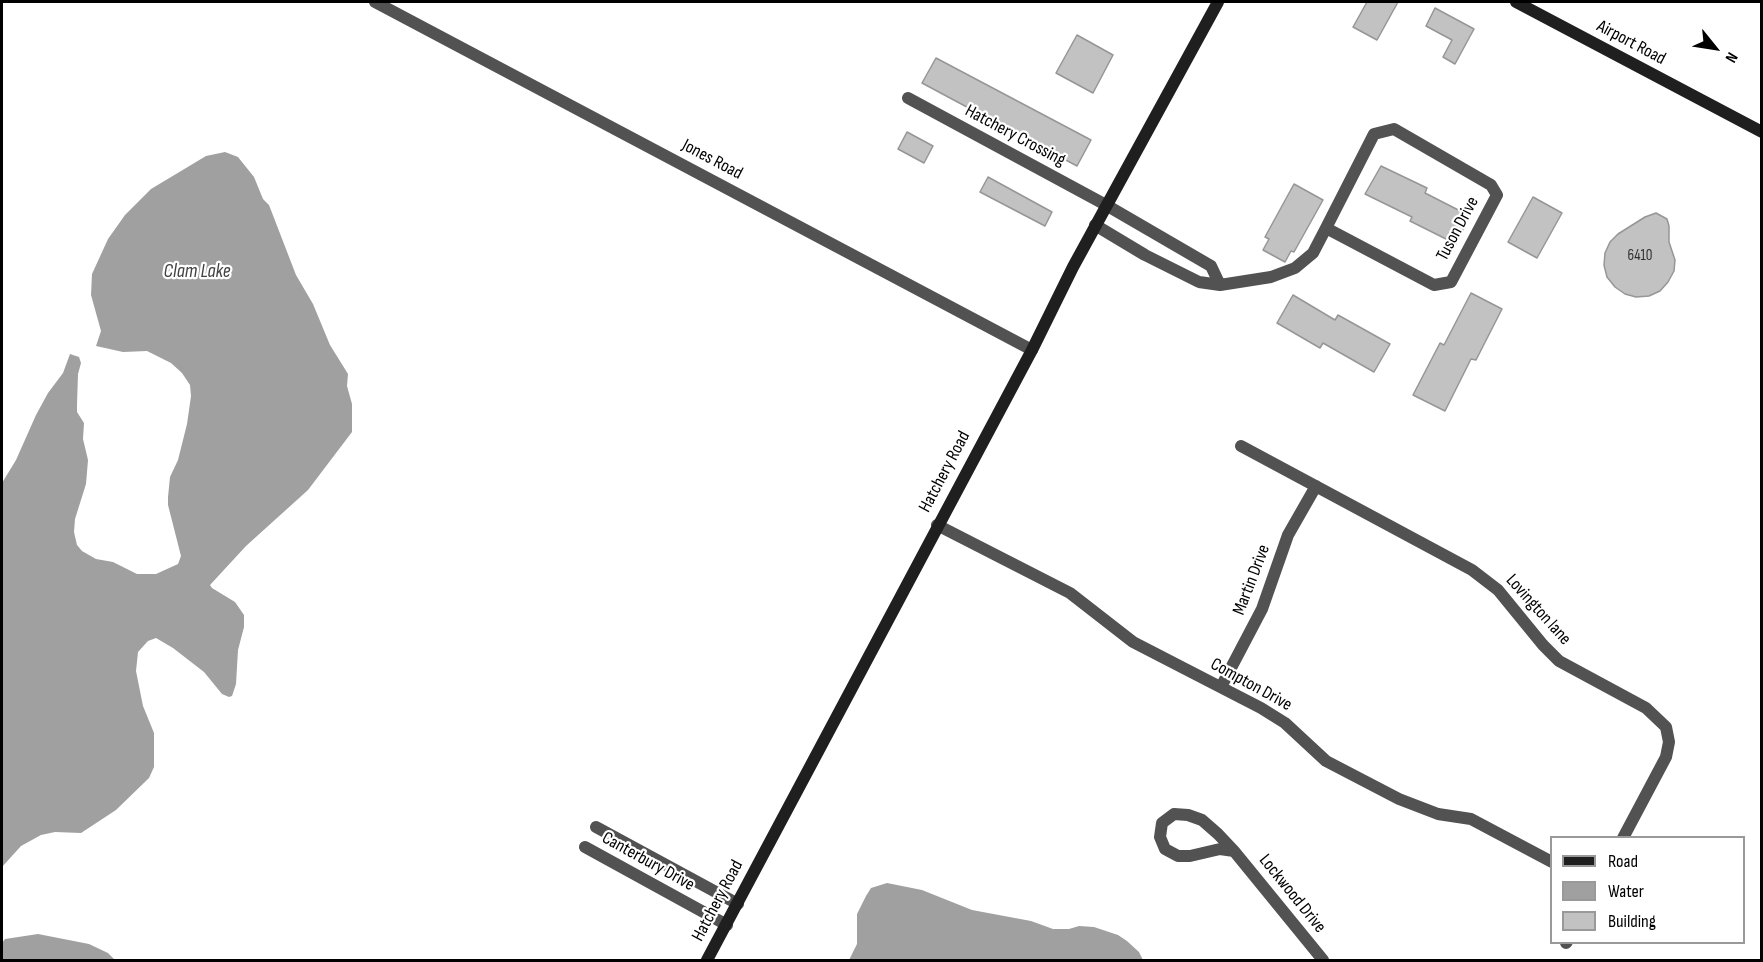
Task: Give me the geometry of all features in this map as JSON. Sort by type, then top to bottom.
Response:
[{"type":"street","name":"Jones Road","points":[[375,2],[1032,350]]},
{"type":"street","name":"Hatchery Road","points":[[707,960],[1032,350],[1095,225],[1218,2]]},
{"type":"street","name":"Airport Road","points":[[1516,2],[1761,132]]},
{"type":"street","name":"Hatchery Crossing","points":[[908,98],[1106,205]]},
{"type":"street","name":"Tuson Drive","points":[[1095,225],[1145,255],[1199,282],[1220,285],[1271,277],[1295,268],[1313,253],[1374,134],[1394,129],[1491,185],[1497,195],[1451,282],[1434,285],[1326,228]]},
{"type":"street","points":[[1106,205],[1211,266],[1220,285]]},
{"type":"street","name":"Lovington lane","points":[[1241,446],[1472,570],[1498,590],[1559,661],[1646,708],[1666,727],[1669,742],[1666,757],[1624,836]]},
{"type":"street","name":"Martin Drive","points":[[1221,687],[1262,609],[1288,535],[1316,486]]},
{"type":"street","name":"Compton Drive","points":[[937,525],[1070,592],[1133,642],[1261,708],[1285,723],[1326,761],[1336,767],[1399,799],[1438,814],[1471,819],[1550,861]]},
{"type":"street","name":"Lockwood Drive","points":[[1234,850],[1220,849],[1190,856],[1178,856],[1165,849],[1160,837],[1162,823],[1174,814],[1188,815],[1202,820],[1234,850],[1323,960]]},
{"type":"street","name":"Canterbury Drive","points":[[596,827],[738,904]]},
{"type":"street","name":"Canterbury Drive","points":[[585,847],[727,925]]},
{"type":"water","name":"Clam Lake","points":[[225,152],[238,157],[254,177],[263,199],[269,205],[296,275],[313,304],[330,345],[348,374],[347,386],[352,404],[352,432],[308,490],[246,546],[210,585],[235,602],[244,615],[244,627],[238,650],[236,684],[232,696],[222,694],[204,672],[173,648],[156,638],[148,641],[138,652],[136,671],[143,706],[154,733],[154,767],[149,778],[116,810],[81,833],[55,832],[41,835],[21,846],[2,867],[2,483],[16,460],[48,393],[63,373],[70,354],[79,357],[81,363],[78,374],[77,412],[84,423],[83,439],[88,460],[86,484],[75,519],[74,532],[77,545],[82,551],[96,559],[113,562],[137,574],[156,574],[178,564],[181,556],[168,497],[170,477],[178,460],[187,424],[191,396],[190,385],[171,363],[147,351],[123,352],[96,346],[101,331],[91,295],[92,274],[108,239],[125,215],[151,189],[206,156]]},
{"type":"water","points":[[887,883],[922,890],[972,910],[1031,921],[1053,929],[1094,927],[1118,935],[1127,941],[1139,952],[1143,960],[849,960],[857,944],[857,914],[871,888]]},
{"type":"water","points":[[38,934],[89,944],[108,953],[115,960],[2,960],[2,943],[5,939]]},
{"type":"building","points":[[1367,2],[1398,2],[1377,40],[1353,27]]},
{"type":"building","points":[[1435,8],[1474,29],[1455,64],[1443,57],[1452,40],[1426,26]]},
{"type":"building","points":[[1077,35],[1113,55],[1093,93],[1056,73]]},
{"type":"building","points":[[936,58],[1091,140],[1077,166],[922,83]]},
{"type":"building","points":[[907,132],[933,146],[924,163],[898,149]]},
{"type":"building","points":[[1381,166],[1427,188],[1425,193],[1470,216],[1456,244],[1410,221],[1412,217],[1365,194]]},
{"type":"building","points":[[988,177],[1052,212],[1045,226],[980,192]]},
{"type":"building","points":[[1294,184],[1323,200],[1294,252],[1291,251],[1285,262],[1263,250],[1269,239],[1265,237]]},
{"type":"building","points":[[1533,197],[1562,213],[1537,258],[1508,242]]},
{"type":"building","points":[[1656,213],[1667,219],[1669,242],[1675,260],[1674,271],[1660,291],[1649,296],[1636,297],[1625,294],[1607,277],[1604,265],[1605,253],[1610,242],[1618,234],[1645,217]]},
{"type":"building","points":[[1471,293],[1502,309],[1476,360],[1471,359],[1445,411],[1413,395],[1440,343],[1444,345]]},
{"type":"building","points":[[1293,295],[1335,320],[1338,315],[1390,344],[1374,372],[1323,343],[1320,348],[1277,323]]}]
